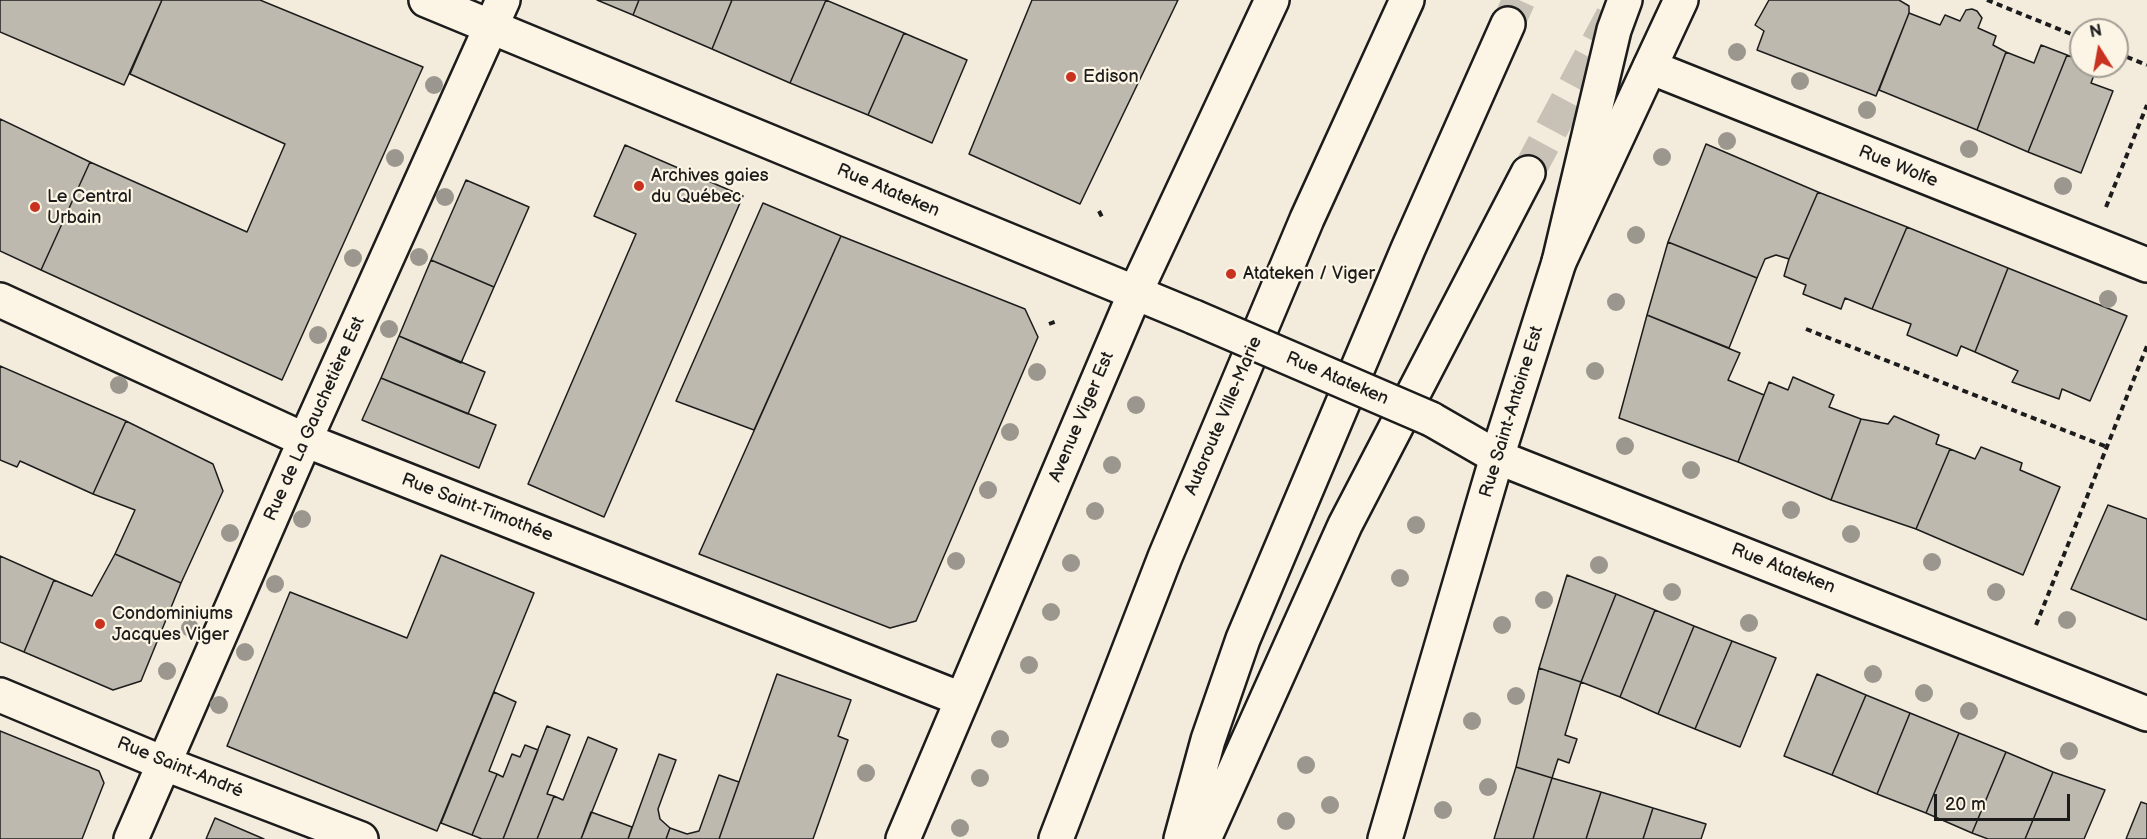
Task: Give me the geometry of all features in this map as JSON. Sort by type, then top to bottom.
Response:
[{"type":"main road","name":"Rue Atateken","points":[[426,0],[498,13],[1135,293],[1431,419],[1497,457],[2147,714]]},
{"type":"main road","name":"Avenue Viger Est","points":[[903,839],[1135,293],[1272,0]]},
{"type":"main road","name":"Autoroute Ville-Marie","points":[[1056,839],[1165,557],[1307,219],[1407,0]]},
{"type":"main road","points":[[1559,262],[1614,30],[1625,0]]},
{"type":"main road","name":"Rue Saint-Antoine Est","points":[[1385,839],[1497,457],[1559,262],[1680,0]]},
{"type":"main road","name":"Rue de La Gauchetière Est","points":[[131,839],[305,440],[498,13]]},
{"type":"main road","points":[[1181,839],[1208,740],[1243,639],[1408,249],[1508,24]]},
{"type":"main road","name":"Rue Wolfe","points":[[1650,67],[2147,265]]},
{"type":"main road","points":[[1204,839],[1345,525],[1528,173]]},
{"type":"main road","name":"Rue Saint-Timothée","points":[[0,300],[305,440],[961,699]]},
{"type":"main road","name":"Rue Saint-André","points":[[0,695],[163,763],[361,839]]},
{"type":"path","points":[[1987,0],[2069,33]]},
{"type":"path","points":[[2129,58],[2147,65]]},
{"type":"path","points":[[2102,215],[2147,105]]},
{"type":"path","points":[[1099,211],[1103,219]]},
{"type":"path","points":[[1049,324],[1057,321]]},
{"type":"path","points":[[1806,329],[2107,447]]},
{"type":"path","points":[[2037,625],[2147,346]]},
{"type":"building","points":[[0,0],[162,0],[124,85],[0,32]]},
{"type":"building","points":[[162,0],[260,0],[423,67],[282,380],[41,270],[90,162],[247,232],[285,144],[130,74]]},
{"type":"building","points":[[597,0],[639,0],[633,15]]},
{"type":"building","points":[[639,0],[732,0],[712,49],[633,15]]},
{"type":"building","points":[[732,0],[826,0],[790,83],[712,49]]},
{"type":"building","points":[[826,0],[904,33],[868,115],[790,83]]},
{"type":"building","name":"Edison","points":[[1032,0],[1178,0],[1080,204],[969,154]]},
{"type":"building","points":[[1769,0],[1899,0],[1909,6],[1909,13],[1876,96],[1757,50],[1764,31],[1755,25]]},
{"type":"building","points":[[1966,10],[1977,11],[1982,18],[1978,28],[1996,36],[1993,45],[2006,52],[1977,130],[1879,90],[1909,13],[1940,25],[1945,15],[1960,21]]},
{"type":"building","points":[[904,33],[967,60],[932,143],[868,115]]},
{"type":"building","points":[[2041,45],[2067,55],[2028,152],[1977,130],[2006,52],[2034,63]]},
{"type":"building","points":[[2067,55],[2069,56],[2069,78],[2093,78],[2091,83],[2113,91],[2081,173],[2028,152]]},
{"type":"building","name":"Le Central Urbain","points":[[0,119],[90,162],[41,270],[0,251]]},
{"type":"building","points":[[1706,144],[1818,192],[1789,259],[1776,255],[1765,259],[1757,278],[1668,242]]},
{"type":"building","points":[[625,145],[743,196],[604,517],[528,484],[636,234],[594,216]]},
{"type":"building","points":[[466,180],[529,207],[494,287],[431,260]]},
{"type":"building","points":[[1818,192],[1907,227],[1872,309],[1845,298],[1841,309],[1803,294],[1806,285],[1784,276]]},
{"type":"building","points":[[763,203],[841,236],[754,430],[676,401]]},
{"type":"building","points":[[1907,227],[2008,268],[1975,352],[1961,346],[1957,356],[1907,335],[1911,324],[1872,309]]},
{"type":"building","points":[[841,236],[1025,309],[1038,337],[916,621],[890,628],[699,554]]},
{"type":"building","points":[[1668,242],[1757,278],[1729,348],[1647,315]]},
{"type":"building","points":[[431,260],[494,287],[461,363],[399,336]]},
{"type":"building","points":[[2008,268],[2127,316],[2090,401],[2062,389],[2059,399],[2012,382],[2018,371],[1975,352]]},
{"type":"building","points":[[1647,315],[1740,353],[1728,380],[1764,395],[1738,462],[1619,418]]},
{"type":"building","points":[[399,336],[485,372],[468,414],[381,378]]},
{"type":"building","points":[[0,366],[126,421],[93,494],[20,461],[17,467],[0,460]]},
{"type":"building","points":[[1793,377],[1834,395],[1829,407],[1861,419],[1831,500],[1738,462],[1769,382],[1788,390]]},
{"type":"building","points":[[381,378],[496,425],[479,468],[362,420]]},
{"type":"building","points":[[1894,416],[1939,435],[1936,444],[1950,449],[1916,529],[1831,500],[1861,419],[1888,424]]},
{"type":"building","name":"Condominiums Jacques Viger","points":[[126,421],[213,464],[223,491],[181,583],[115,554],[135,510],[93,494]]},
{"type":"building","points":[[1981,447],[2022,463],[2020,470],[2060,487],[2023,575],[1916,529],[1950,449],[1975,459]]},
{"type":"building","points":[[2108,505],[2147,519],[2147,620],[2071,589]]},
{"type":"building","name":"Condominiums Jacques Viger","points":[[115,554],[181,583],[141,681],[113,690],[24,652],[54,580],[92,596]]},
{"type":"building","points":[[441,555],[534,593],[437,831],[227,746],[290,592],[407,638]]},
{"type":"building","points":[[0,556],[54,580],[24,652],[0,642]]},
{"type":"building","points":[[1567,575],[1616,594],[1581,682],[1539,668]]},
{"type":"building","points":[[1616,594],[1655,610],[1620,697],[1581,682]]},
{"type":"building","points":[[1655,610],[1694,626],[1658,714],[1620,697]]},
{"type":"building","points":[[1694,626],[1732,641],[1695,729],[1658,714]]},
{"type":"building","points":[[1732,641],[1776,658],[1740,747],[1695,729]]},
{"type":"building","points":[[1539,668],[1581,682],[1565,735],[1577,739],[1569,763],[1558,759],[1552,778],[1516,767]]},
{"type":"building","points":[[777,674],[851,700],[838,736],[848,740],[813,839],[719,839]]},
{"type":"building","points":[[1817,674],[1866,695],[1832,775],[1784,756]]},
{"type":"building","points":[[494,692],[516,702],[489,771],[497,774],[472,835],[441,823]]},
{"type":"building","points":[[1866,695],[1910,713],[1877,794],[1832,775]]},
{"type":"building","points":[[1910,713],[1959,733],[1926,813],[1877,794]]},
{"type":"building","points":[[547,726],[570,735],[547,794],[554,796],[537,839],[503,839]]},
{"type":"building","points":[[0,731],[99,771],[104,783],[82,839],[0,839]]},
{"type":"building","points":[[1959,733],[2006,752],[1972,833],[1926,813]]},
{"type":"building","points":[[588,737],[617,749],[581,839],[537,839],[554,796],[563,800]]},
{"type":"building","points":[[525,745],[538,750],[503,839],[482,839],[472,835],[497,774],[503,777],[512,754],[520,757]]},
{"type":"building","points":[[2006,752],[2053,772],[2025,839],[1988,839],[1972,833]]},
{"type":"building","points":[[659,754],[676,760],[658,809],[660,819],[670,828],[666,839],[628,839]]},
{"type":"building","points":[[1516,767],[1552,778],[1533,839],[1494,839]]},
{"type":"building","points":[[2053,772],[2105,790],[2084,839],[2025,839]]},
{"type":"building","points":[[719,775],[739,782],[719,839],[666,839],[670,828],[687,834],[699,831]]},
{"type":"building","points":[[1552,778],[1601,792],[1586,839],[1533,839]]},
{"type":"building","points":[[1601,792],[1653,808],[1643,839],[1586,839]]},
{"type":"building","points":[[2141,802],[2147,804],[2147,839],[2126,839]]},
{"type":"building","points":[[1653,808],[1706,824],[1701,839],[1643,839]]},
{"type":"building","points":[[591,812],[632,827],[628,839],[581,839]]},
{"type":"building","points":[[215,818],[264,839],[206,839]]},
{"type":"tunnel","points":[[1508,24],[1519,0]]},
{"type":"tunnel","points":[[1528,173],[1612,16]]},
{"type":"place","name":"Edison","points":[[1071,77]]},
{"type":"place","name":"Archives gaies du Québec","points":[[639,186]]},
{"type":"place","name":"Le Central Urbain","points":[[35,207]]},
{"type":"place","name":"Atateken / Viger","points":[[1231,274]]},
{"type":"place","name":"Condominiums Jacques Viger","points":[[100,624]]}]
